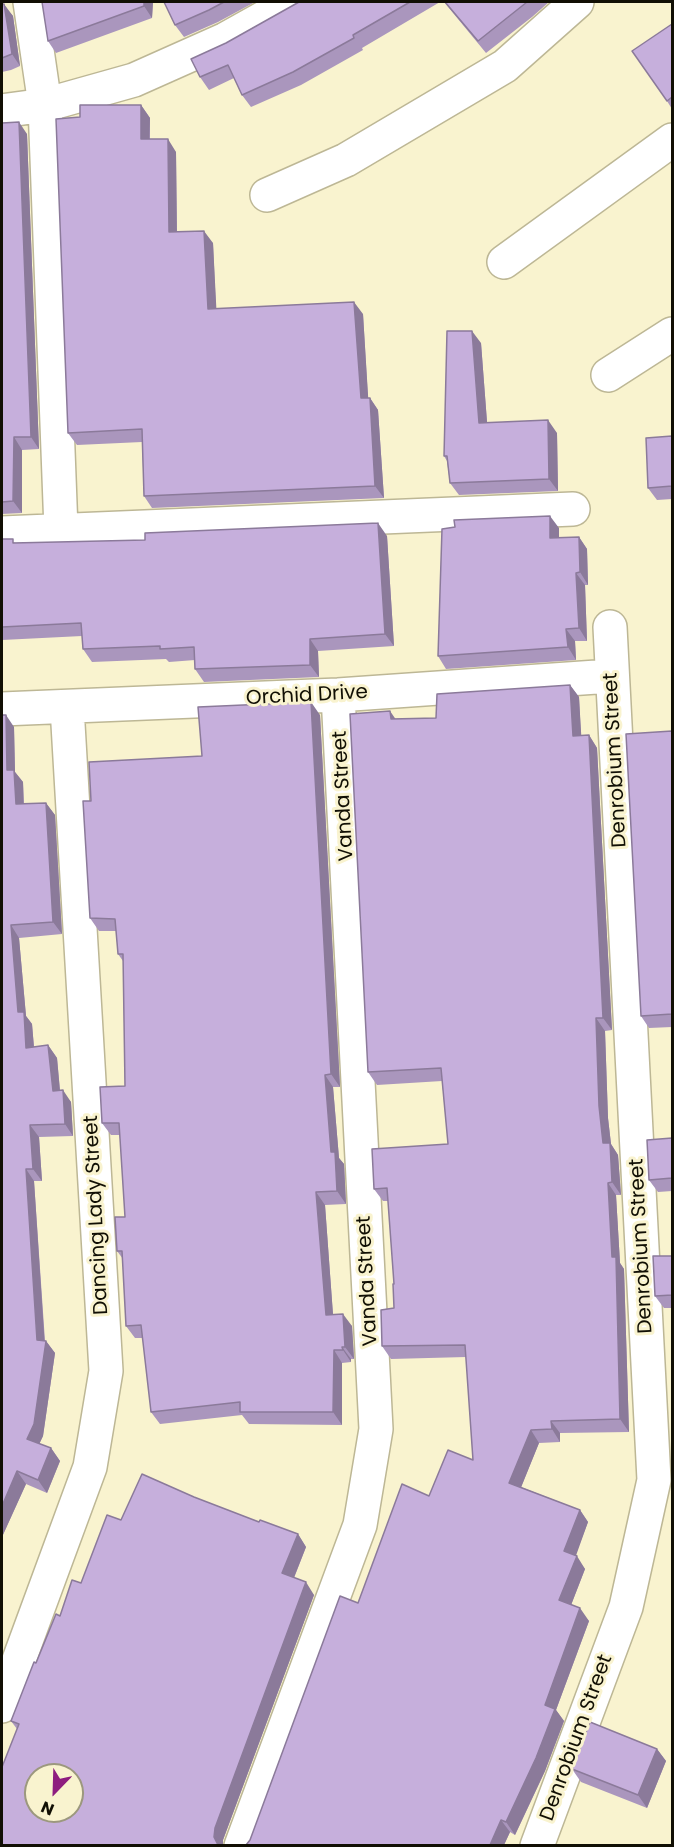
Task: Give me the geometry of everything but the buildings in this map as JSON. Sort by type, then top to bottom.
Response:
[{"type":"street","points":[[30,2],[45,105],[61,530]]},
{"type":"street","points":[[2,111],[45,105],[134,80],[226,39],[292,2]]},
{"type":"street","points":[[267,195],[346,160],[506,66],[577,2]]},
{"type":"street","points":[[504,262],[672,140]]},
{"type":"street","points":[[608,375],[672,334]]},
{"type":"street","points":[[2,533],[573,509]]},
{"type":"street","name":"Denrobium Street","points":[[537,1845],[626,1607],[654,1480],[610,627]]},
{"type":"street","name":"Orchid Drive","points":[[2,709],[338,695],[611,676]]},
{"type":"street","name":"Vanda Street","points":[[241,1845],[360,1525],[376,1429],[338,695]]},
{"type":"street","name":"Dancing Lady Street","points":[[2,1706],[90,1467],[106,1371],[67,707]]}]
